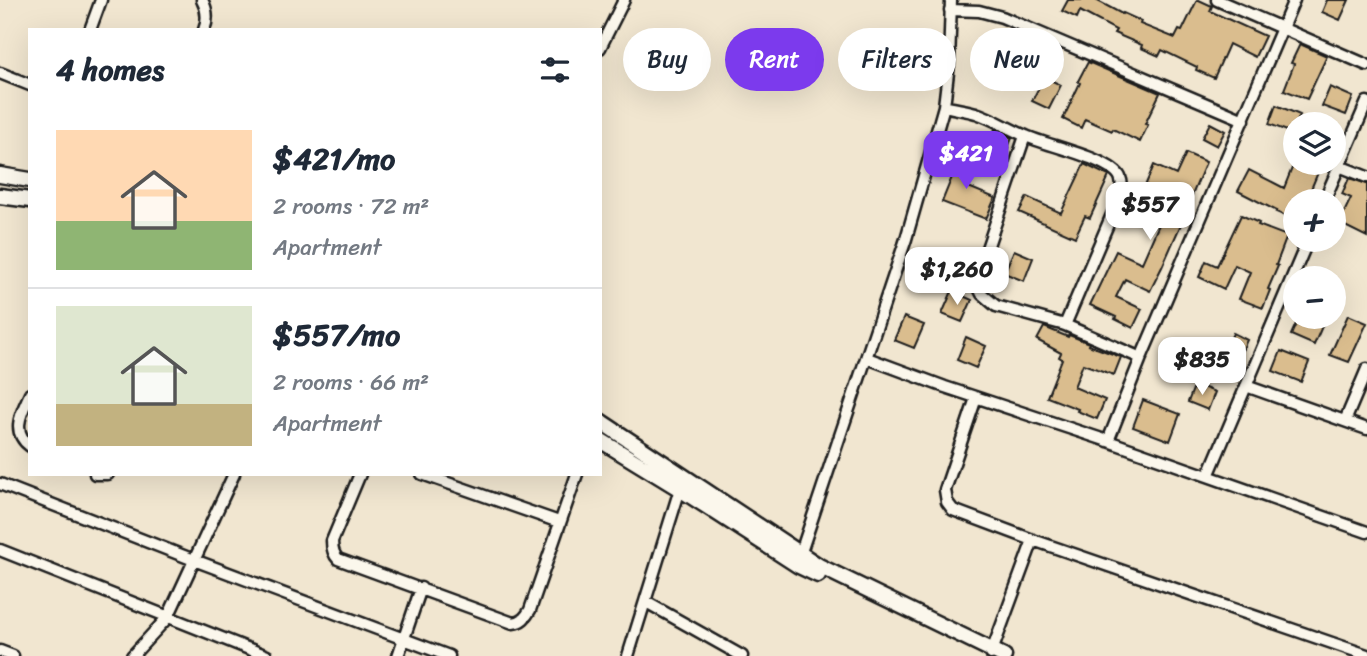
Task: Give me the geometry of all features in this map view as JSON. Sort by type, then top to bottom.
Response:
[{"type":"main road","points":[[0,175],[28,180]]},
{"type":"main road","points":[[0,196],[28,200]]},
{"type":"main road","points":[[602,422],[799,560]]},
{"type":"main road","points":[[602,441],[799,560],[901,613],[993,655]]},
{"type":"street","points":[[91,28],[101,0]]},
{"type":"street","points":[[201,0],[206,7],[205,28]]},
{"type":"street","points":[[602,44],[624,0]]},
{"type":"street","points":[[1217,0],[1367,65]]},
{"type":"street","points":[[1108,441],[1294,0]]},
{"type":"street","points":[[799,560],[906,239],[944,106],[951,5],[1002,17],[1244,120]]},
{"type":"street","points":[[0,73],[28,84]]},
{"type":"street","points":[[1346,150],[1367,102]]},
{"type":"street","points":[[944,106],[977,114],[1025,136],[1103,163],[1120,177],[1122,188],[1117,203],[1065,325]]},
{"type":"street","points":[[1025,136],[978,275],[978,286],[987,300],[996,306],[1065,325],[1141,358]]},
{"type":"street","points":[[1346,169],[1367,177]]},
{"type":"street","points":[[1208,476],[1303,252]]},
{"type":"street","points":[[867,358],[1367,532]]},
{"type":"street","points":[[1345,421],[1367,369]]},
{"type":"street","points":[[1246,386],[1367,429]]},
{"type":"street","points":[[976,397],[945,490],[947,502],[953,510],[1348,652],[1367,655]]},
{"type":"street","points":[[28,399],[19,428],[19,435],[28,444]]},
{"type":"street","points":[[132,656],[168,617],[233,476]]},
{"type":"street","points":[[359,476],[332,541],[334,556],[343,562],[513,623],[518,623],[530,610],[576,476]]},
{"type":"street","points":[[428,476],[559,522]]},
{"type":"street","points":[[0,484],[449,656]]},
{"type":"street","points":[[628,656],[680,489]]},
{"type":"street","points":[[993,655],[1033,540]]},
{"type":"street","points":[[0,550],[253,653],[267,656]]},
{"type":"street","points":[[398,656],[421,588]]},
{"type":"street","points":[[646,602],[741,656]]},
{"type":"street","points":[[0,651],[13,656]]},
{"type":"building","points":[[1068,0],[1096,0],[1141,21],[1140,24],[1175,38],[1179,30],[1182,31],[1199,0],[1212,6],[1210,11],[1265,36],[1255,57],[1229,44],[1214,78],[1162,50],[1159,56],[1141,48],[1142,45],[1114,33],[1116,30],[1080,11],[1077,18],[1062,11]]},
{"type":"building","points":[[1327,0],[1349,0],[1340,20],[1322,12]]},
{"type":"building","points":[[1300,44],[1327,56],[1307,99],[1284,90],[1294,64],[1291,63]]},
{"type":"building","points":[[1088,62],[1160,93],[1145,124],[1148,125],[1140,142],[1085,119],[1081,128],[1063,119]]},
{"type":"building","points":[[1330,87],[1353,97],[1346,115],[1346,112],[1322,106]]},
{"type":"building","points":[[1037,91],[1058,91],[1049,109],[1032,101]]},
{"type":"building","points":[[1276,105],[1293,112],[1283,112],[1283,129],[1269,124]]},
{"type":"building","points":[[1210,123],[1225,131],[1217,146],[1202,138]]},
{"type":"building","points":[[995,129],[1012,138],[1005,155],[987,147]]},
{"type":"building","points":[[1186,153],[1206,162],[1162,267],[1150,291],[1125,279],[1116,297],[1142,309],[1133,328],[1090,305],[1116,251],[1142,263],[1171,197],[1145,186],[1154,165],[1176,175]]},
{"type":"building","points":[[958,155],[976,163],[966,186],[995,198],[986,219],[942,202]]},
{"type":"building","points":[[1084,164],[1109,176],[1090,218],[1085,216],[1075,237],[1019,212],[1027,197],[1061,213]]},
{"type":"building","points":[[1249,170],[1284,188],[1289,175],[1317,175],[1311,189],[1283,189],[1283,215],[1238,191]]},
{"type":"building","points":[[1349,178],[1367,184],[1367,237],[1346,226],[1346,208],[1351,198],[1346,196],[1344,189]]},
{"type":"building","points":[[1241,215],[1283,234],[1283,247],[1276,265],[1278,266],[1263,308],[1239,299],[1250,272],[1235,265],[1224,289],[1199,277],[1206,261],[1217,266]]},
{"type":"building","points":[[1014,250],[1033,258],[1024,281],[1004,273]]},
{"type":"building","points":[[955,259],[969,266],[962,281],[947,273]]},
{"type":"building","points":[[952,291],[972,300],[962,322],[942,314]]},
{"type":"building","points":[[1348,315],[1367,323],[1349,362],[1330,355],[1342,329],[1346,329]]},
{"type":"building","points":[[904,317],[924,325],[914,348],[894,340]]},
{"type":"building","points":[[1044,327],[1121,357],[1114,375],[1083,364],[1074,387],[1105,400],[1097,419],[1047,397],[1062,359],[1059,357],[1061,353],[1037,340]]},
{"type":"building","points":[[1294,329],[1321,329],[1314,345],[1291,335]]},
{"type":"building","points":[[1233,333],[1247,340],[1240,355],[1226,349]]},
{"type":"building","points":[[966,337],[986,346],[976,368],[957,360]]},
{"type":"building","points":[[1281,351],[1309,362],[1301,382],[1273,371]]},
{"type":"building","points":[[1195,384],[1215,392],[1208,410],[1188,402]]},
{"type":"building","points":[[1143,400],[1180,414],[1170,441],[1133,427]]}]
